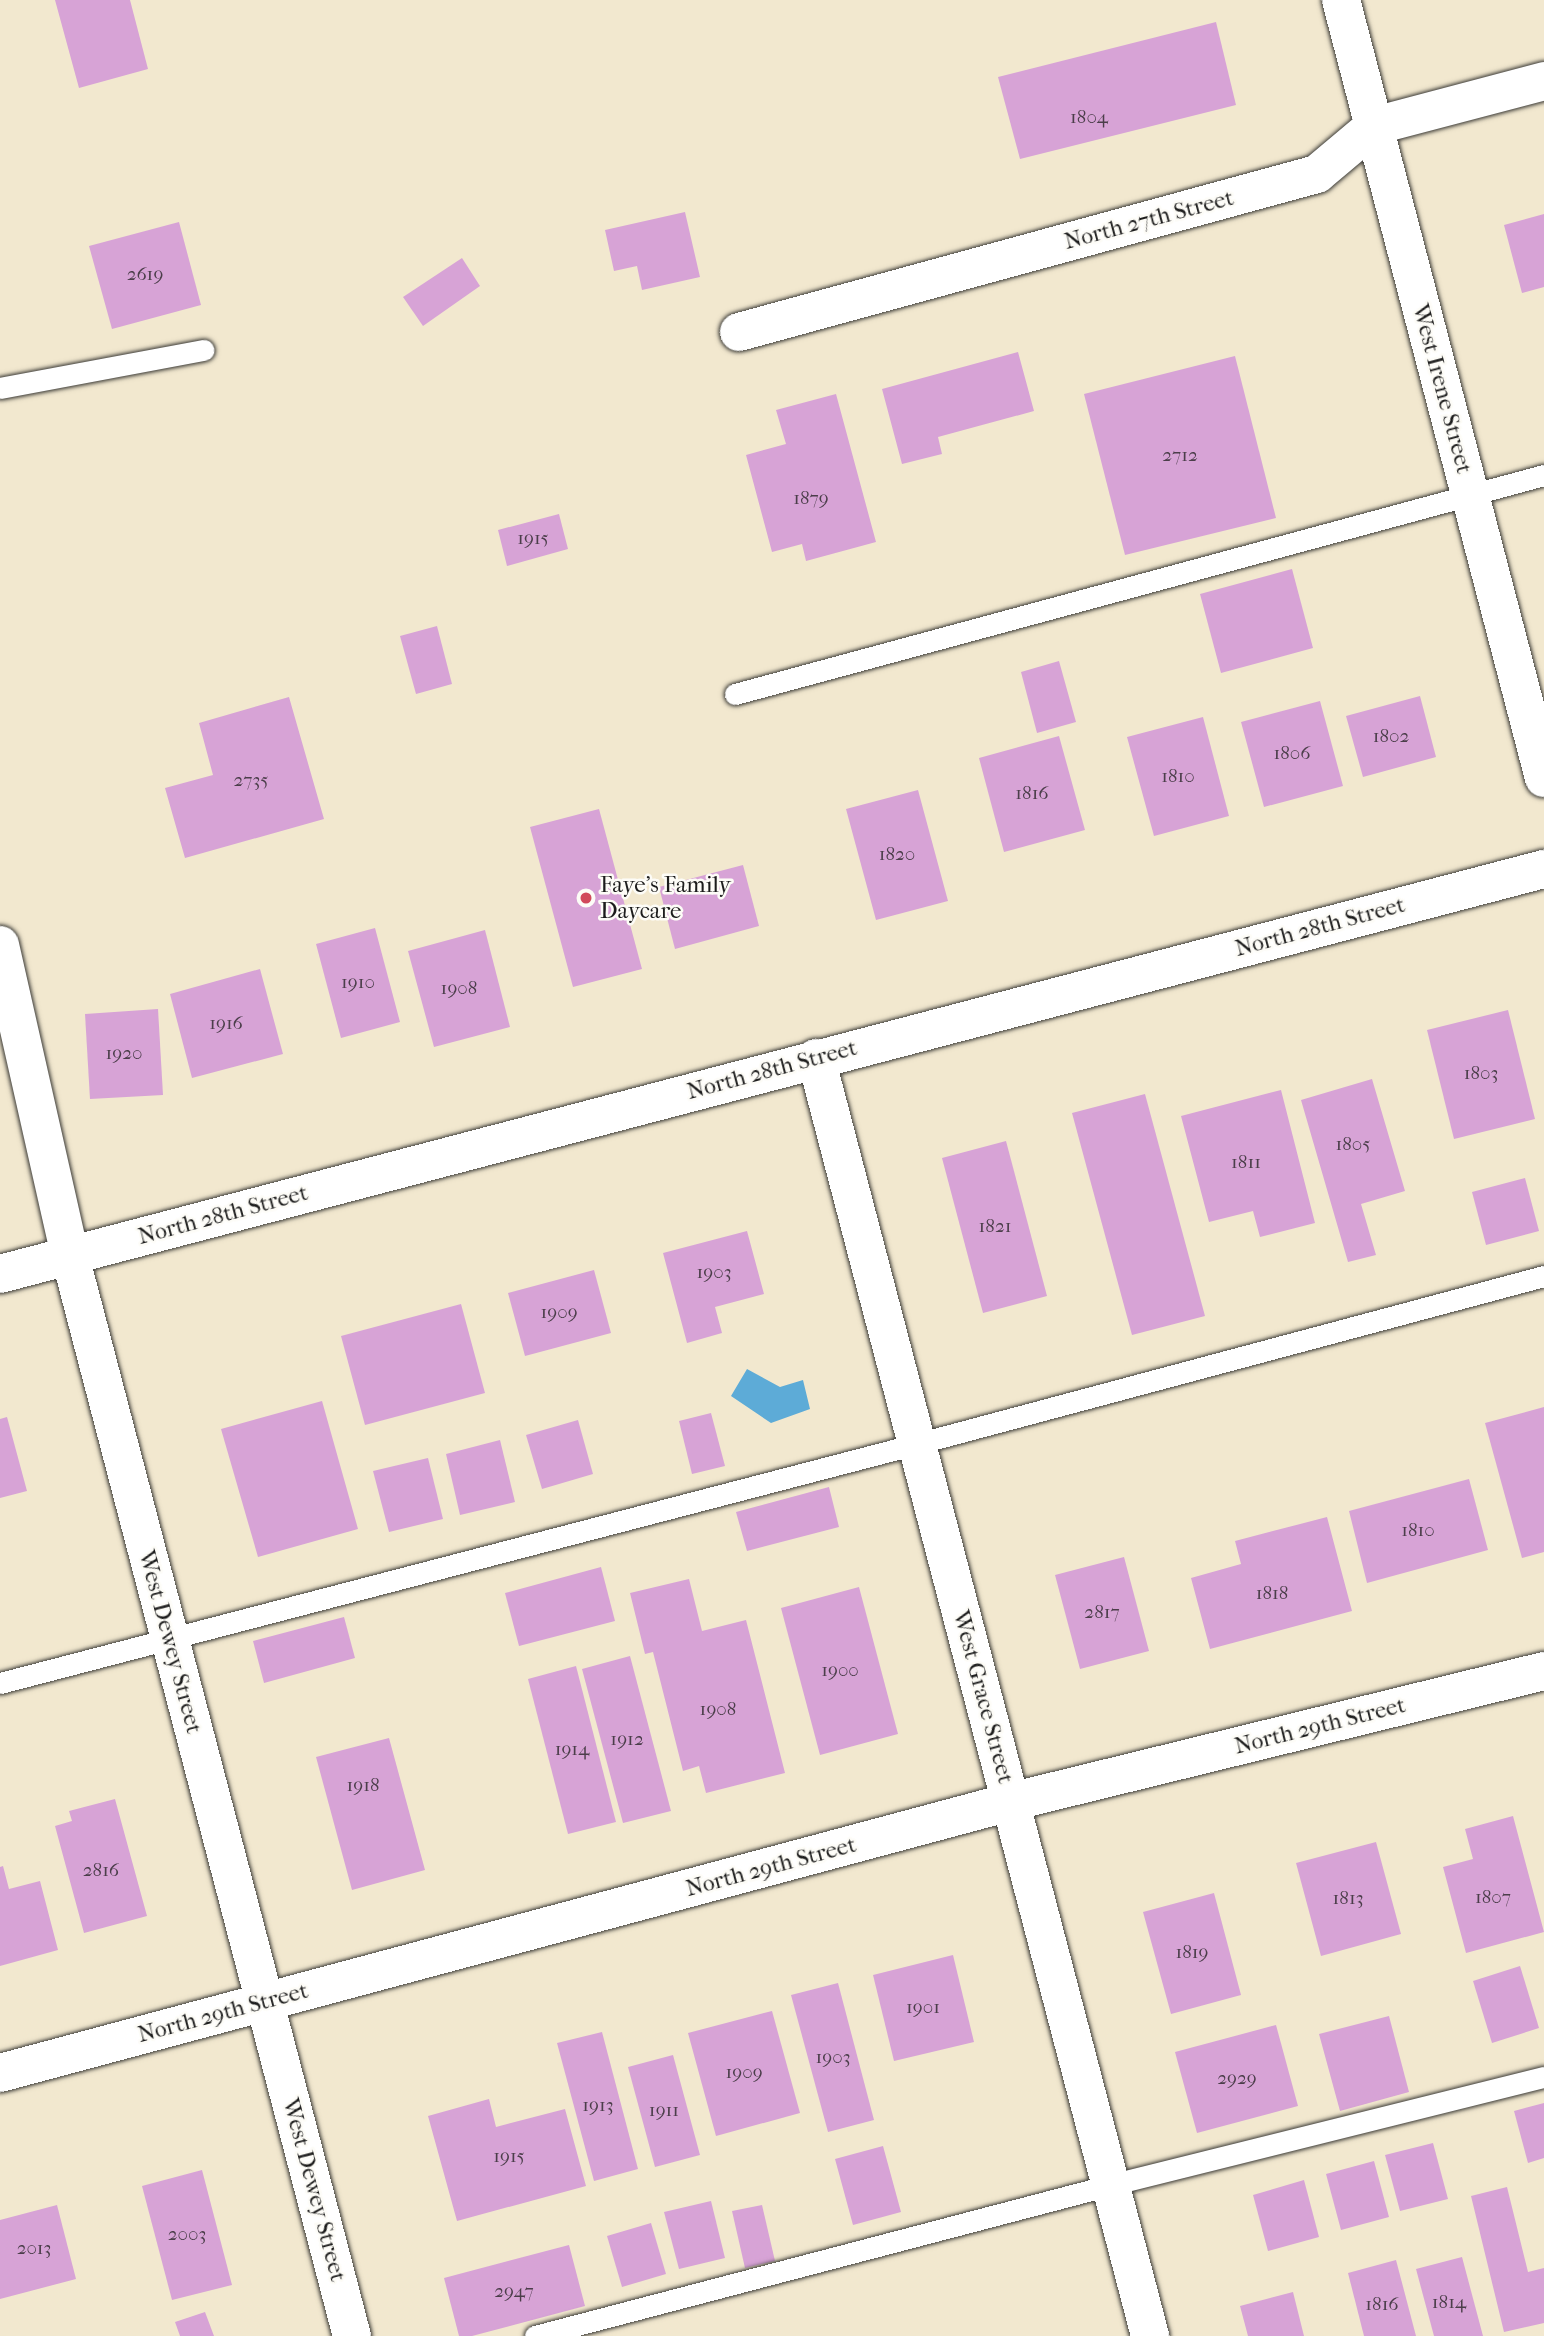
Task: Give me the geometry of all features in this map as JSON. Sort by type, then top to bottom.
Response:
[{"type":"street","name":"West Irene Street","points":[[1341,0],[1544,778]]},
{"type":"street","name":"North 27th Street","points":[[739,332],[1317,174],[1374,126],[1544,81]]},
{"type":"street","name":"North 28th Street","points":[[0,1274],[1544,869]]},
{"type":"street","name":"West Dewey Street","points":[[0,945],[70,1256],[352,2336]]},
{"type":"street","name":"West Grace Street","points":[[816,1058],[1150,2336]]},
{"type":"street","name":"North 29th Street","points":[[0,2073],[1010,1802],[1544,1671]]},
{"type":"lane","points":[[0,388],[203,351]]},
{"type":"lane","points":[[735,694],[1544,475]]},
{"type":"lane","points":[[0,1683],[916,1444],[1544,1276]]},
{"type":"lane","points":[[535,2336],[1110,2185],[1544,2077]]},
{"type":"water","points":[[747,1369],[780,1387],[803,1380],[810,1409],[771,1423],[731,1396]]},
{"type":"building","points":[[55,0],[130,0],[148,69],[79,88]]},
{"type":"building","points":[[1216,22],[1236,105],[1020,159],[998,77]]},
{"type":"building","points":[[685,212],[700,277],[642,290],[637,266],[614,271],[605,230]]},
{"type":"building","points":[[1544,214],[1544,287],[1522,293],[1504,225]]},
{"type":"building","points":[[179,222],[201,305],[112,329],[89,246]]},
{"type":"building","points":[[462,258],[480,286],[423,326],[403,297]]},
{"type":"building","points":[[1018,352],[1034,411],[938,437],[942,454],[902,464],[882,389]]},
{"type":"building","points":[[1235,356],[1276,518],[1125,555],[1084,394]]},
{"type":"building","points":[[836,394],[876,542],[806,561],[802,544],[772,552],[746,455],[786,444],[776,410]]},
{"type":"building","points":[[559,514],[568,549],[507,566],[498,530]]},
{"type":"building","points":[[1292,569],[1313,648],[1221,673],[1200,594]]},
{"type":"building","points":[[437,626],[452,684],[416,694],[400,636]]},
{"type":"building","points":[[1059,661],[1076,722],[1037,733],[1021,672]]},
{"type":"building","points":[[1420,696],[1436,757],[1363,777],[1346,716]]},
{"type":"building","points":[[289,697],[324,819],[185,858],[165,788],[213,775],[199,723]]},
{"type":"building","points":[[1320,701],[1343,786],[1264,807],[1241,722]]},
{"type":"building","points":[[1203,717],[1229,816],[1154,836],[1127,737]]},
{"type":"building","points":[[1059,736],[1085,830],[1004,852],[979,758]]},
{"type":"building","points":[[918,790],[948,901],[876,920],[846,809]]},
{"type":"building","name":"Faye's Family Daycare","points":[[599,809],[642,969],[573,987],[530,827]]},
{"type":"building","points":[[743,865],[759,926],[675,949],[659,887]]},
{"type":"building","points":[[375,928],[400,1022],[341,1038],[316,944]]},
{"type":"building","points":[[485,930],[510,1027],[434,1047],[408,951]]},
{"type":"building","points":[[260,969],[283,1054],[192,1078],[170,994]]},
{"type":"building","points":[[158,1009],[163,1095],[90,1099],[85,1014]]},
{"type":"building","points":[[1508,1010],[1535,1119],[1454,1139],[1427,1030]]},
{"type":"building","points":[[1372,1079],[1405,1191],[1361,1204],[1376,1255],[1348,1262],[1301,1100]]},
{"type":"building","points":[[1281,1090],[1315,1223],[1260,1237],[1253,1211],[1209,1222],[1181,1116]]},
{"type":"building","points":[[1145,1094],[1205,1316],[1132,1335],[1072,1113]]},
{"type":"building","points":[[1006,1141],[1047,1296],[983,1313],[942,1158]]},
{"type":"building","points":[[1525,1178],[1539,1231],[1486,1245],[1472,1192]]},
{"type":"building","points":[[747,1231],[764,1294],[715,1307],[722,1333],[687,1343],[663,1253]]},
{"type":"building","points":[[594,1270],[611,1333],[525,1356],[508,1293]]},
{"type":"building","points":[[461,1304],[485,1393],[365,1425],[341,1336]]},
{"type":"building","points":[[322,1401],[358,1529],[258,1557],[221,1429]]},
{"type":"building","points":[[1544,1407],[1544,1552],[1522,1558],[1485,1423]]},
{"type":"building","points":[[711,1413],[725,1466],[692,1474],[679,1421]]},
{"type":"building","points":[[7,1417],[27,1491],[0,1498],[0,1419]]},
{"type":"building","points":[[578,1420],[593,1474],[542,1489],[526,1435]]},
{"type":"building","points":[[500,1440],[515,1502],[460,1515],[446,1454]]},
{"type":"building","points":[[428,1458],[443,1519],[389,1532],[373,1471]]},
{"type":"building","points":[[1469,1479],[1488,1550],[1367,1583],[1349,1511]]},
{"type":"building","points":[[829,1487],[839,1527],[747,1551],[736,1512]]},
{"type":"building","points":[[1327,1517],[1352,1611],[1210,1649],[1191,1578],[1241,1564],[1235,1541]]},
{"type":"building","points":[[1124,1557],[1149,1651],[1080,1669],[1055,1575]]},
{"type":"building","points":[[601,1567],[615,1621],[519,1646],[505,1593]]},
{"type":"building","points":[[689,1579],[702,1631],[746,1620],[785,1773],[706,1793],[699,1766],[683,1771],[653,1652],[645,1654],[630,1593]]},
{"type":"building","points":[[859,1587],[898,1734],[820,1755],[781,1608]]},
{"type":"building","points":[[344,1617],[355,1658],[264,1683],[253,1641]]},
{"type":"building","points":[[630,1656],[671,1811],[623,1823],[582,1669]]},
{"type":"building","points":[[576,1666],[616,1822],[568,1834],[528,1679]]},
{"type":"building","points":[[389,1738],[425,1870],[352,1890],[316,1757]]},
{"type":"building","points":[[115,1799],[147,1916],[84,1933],[55,1826],[72,1821],[69,1811]]},
{"type":"building","points":[[1513,1816],[1544,1932],[1466,1953],[1443,1867],[1473,1859],[1465,1829]]},
{"type":"building","points":[[1376,1842],[1401,1934],[1321,1956],[1296,1863]]},
{"type":"building","points":[[3,1866],[9,1889],[40,1881],[58,1950],[0,1966],[0,1867]]},
{"type":"building","points":[[1214,1893],[1241,1995],[1171,2014],[1143,1912]]},
{"type":"building","points":[[953,1955],[974,2042],[894,2061],[873,1975]]},
{"type":"building","points":[[1520,1966],[1539,2028],[1492,2043],[1473,1981]]},
{"type":"building","points":[[838,1983],[874,2120],[828,2132],[791,1995]]},
{"type":"building","points":[[772,2011],[800,2113],[716,2136],[688,2033]]},
{"type":"building","points":[[1389,2016],[1409,2092],[1340,2111],[1319,2034]]},
{"type":"building","points":[[1276,2025],[1298,2106],[1197,2133],[1175,2052]]},
{"type":"building","points":[[602,2032],[638,2169],[594,2181],[557,2043]]},
{"type":"building","points":[[673,2055],[700,2155],[655,2167],[628,2067]]},
{"type":"building","points":[[489,2099],[496,2127],[565,2109],[586,2186],[457,2221],[428,2116]]},
{"type":"building","points":[[1544,2103],[1544,2158],[1528,2163],[1514,2111]]},
{"type":"building","points":[[1433,2143],[1448,2199],[1400,2211],[1385,2155]]},
{"type":"building","points":[[883,2146],[901,2212],[853,2225],[835,2159]]},
{"type":"building","points":[[1374,2161],[1389,2217],[1341,2230],[1326,2174]]},
{"type":"building","points":[[202,2170],[232,2285],[172,2300],[142,2186]]},
{"type":"building","points":[[1304,2180],[1319,2237],[1268,2251],[1253,2195]]},
{"type":"building","points":[[1507,2187],[1528,2272],[1544,2268],[1544,2323],[1504,2332],[1471,2196]]},
{"type":"building","points":[[711,2201],[725,2258],[679,2269],[664,2212]]},
{"type":"building","points":[[57,2205],[76,2279],[0,2299],[0,2220]]},
{"type":"building","points":[[762,2205],[775,2261],[745,2268],[732,2211]]},
{"type":"building","points":[[651,2223],[666,2274],[622,2287],[607,2236]]},
{"type":"building","points":[[569,2245],[585,2306],[472,2336],[459,2336],[444,2278]]},
{"type":"building","points":[[1462,2257],[1483,2336],[1434,2336],[1416,2269]]},
{"type":"building","points":[[1396,2260],[1416,2336],[1364,2336],[1348,2273]]},
{"type":"building","points":[[1293,2292],[1304,2336],[1248,2336],[1240,2306]]},
{"type":"building","points":[[205,2312],[214,2336],[180,2336],[175,2322]]},
{"type":"place","name":"Faye's Family Daycare","points":[[586,898]]}]
